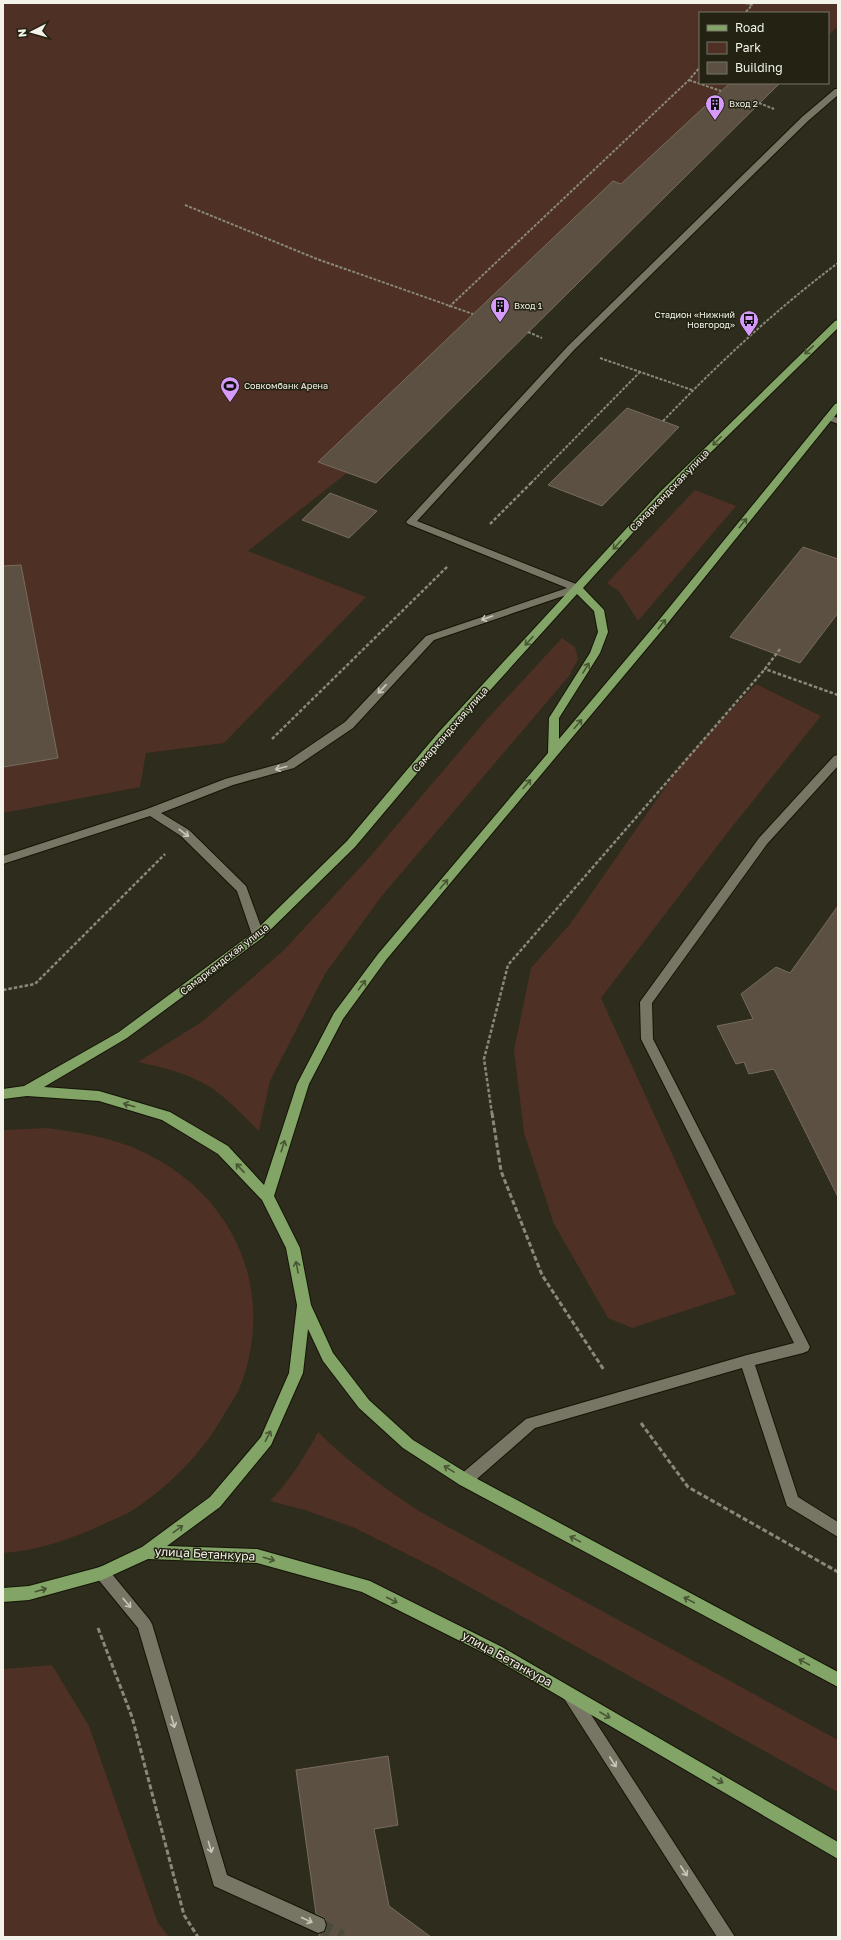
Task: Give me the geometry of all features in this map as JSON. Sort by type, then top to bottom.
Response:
[{"type":"main road","name":"Самаркандская улица","points":[[27,1091],[123,1035],[258,935],[351,844],[442,736],[663,494],[803,355],[838,323]]},
{"type":"main road","points":[[267,1196],[303,1084],[338,1016],[382,957],[833,420],[838,406]]},
{"type":"main road","points":[[553,753],[554,718],[595,653],[602,632],[599,610],[577,588]]},
{"type":"main road","points":[[3,1094],[27,1091],[99,1096],[166,1116],[223,1150],[267,1196],[293,1248],[304,1305],[328,1357],[364,1404],[408,1444],[465,1480],[838,1680]]},
{"type":"main road","points":[[3,1595],[29,1593],[102,1573],[147,1552],[215,1502],[266,1440],[296,1373],[304,1305]]},
{"type":"main road","name":"улица Бетанкура","points":[[147,1552],[257,1556],[365,1586],[497,1652],[838,1851]]},
{"type":"lane","points":[[577,588],[411,522],[571,348],[805,119],[838,91]]},
{"type":"lane","points":[[3,860],[151,812],[229,782],[290,765],[349,725],[430,638],[577,588]]},
{"type":"lane","points":[[465,1480],[531,1424],[747,1361],[803,1347],[647,1039],[646,1002],[763,841],[838,759]]},
{"type":"lane","points":[[151,812],[185,834],[242,889],[258,935]]},
{"type":"lane","points":[[747,1361],[792,1501],[838,1530]]},
{"type":"lane","points":[[102,1573],[144,1624],[220,1880],[318,1925]]},
{"type":"lane","points":[[569,1694],[727,1937]]},
{"type":"path","points":[[745,3],[752,5],[747,12]]},
{"type":"path","points":[[449,307],[689,80],[699,68]]},
{"type":"path","points":[[689,80],[699,83]]},
{"type":"path","points":[[701,84],[721,91]]},
{"type":"path","points":[[185,205],[317,259],[449,307],[473,314]]},
{"type":"path","points":[[663,421],[692,390],[760,327],[810,284],[838,263]]},
{"type":"path","points":[[268,743],[469,545],[640,372],[692,390]]},
{"type":"path","points":[[780,649],[765,669],[508,965],[484,1059],[501,1171],[542,1275],[622,1398],[688,1487],[838,1572]]},
{"type":"path","points":[[765,669],[838,696]]},
{"type":"path","points":[[3,990],[35,984],[185,834]]},
{"type":"path","points":[[98,1628],[132,1717],[184,1915],[198,1937]]},
{"type":"green space","name":"Совкомбанк Арена","points":[[3,3],[838,3],[838,26],[829,35],[829,12],[699,12],[699,84],[779,84],[376,483],[347,473],[248,551],[366,597],[224,743],[146,753],[140,787],[3,813]]},
{"type":"green space","points":[[695,490],[736,506],[638,621],[619,591],[607,583]]},
{"type":"green space","points":[[562,638],[575,647],[578,659],[569,676],[381,897],[325,974],[270,1081],[259,1131],[218,1093],[203,1083],[179,1073],[138,1062],[203,1021],[284,950],[368,859],[488,718]]},
{"type":"green space","points":[[756,684],[821,716],[728,832],[601,998],[736,1294],[632,1328],[608,1318],[554,1224],[524,1133],[514,1050],[531,968],[570,924],[685,759]]},
{"type":"green space","points":[[47,1128],[96,1136],[132,1147],[175,1171],[202,1194],[224,1220],[240,1250],[250,1282],[253,1316],[250,1351],[240,1387],[233,1400],[207,1441],[172,1480],[130,1512],[102,1525],[54,1544],[28,1550],[3,1553],[3,1130]]},
{"type":"green space","points":[[318,1432],[367,1474],[419,1511],[838,1740],[838,1792],[437,1569],[355,1528],[305,1510],[270,1501],[296,1468]]},
{"type":"green space","points":[[52,1665],[89,1726],[158,1923],[169,1937],[3,1937],[3,1669]]},
{"type":"building","name":"Вход 1","points":[[729,84],[779,84],[376,483],[318,462],[613,181],[621,184]]},
{"type":"building","points":[[627,408],[679,427],[602,506],[548,485]]},
{"type":"building","points":[[330,493],[377,511],[349,538],[302,520]]},
{"type":"building","points":[[803,547],[838,559],[838,613],[800,663],[730,637]]},
{"type":"building","points":[[21,565],[58,758],[3,767],[3,566]]},
{"type":"building","points":[[838,906],[838,1197],[774,1069],[749,1074],[744,1062],[736,1064],[717,1026],[753,1019],[741,994],[776,967],[790,973]]},
{"type":"building","points":[[388,1756],[398,1825],[374,1829],[389,1906],[431,1937],[319,1937],[319,1934],[325,1931],[327,1925],[325,1918],[316,1914],[296,1770]]},
{"type":"tunnel","points":[[318,1925],[342,1937]]},
{"type":"place","name":"Вход 2","points":[[715,121]]},
{"type":"place","name":"Вход 1","points":[[500,323]]},
{"type":"place","name":"Стадион «Нижний Новгород»","points":[[749,337]]},
{"type":"place","name":"Совкомбанк Арена","points":[[230,403]]}]
